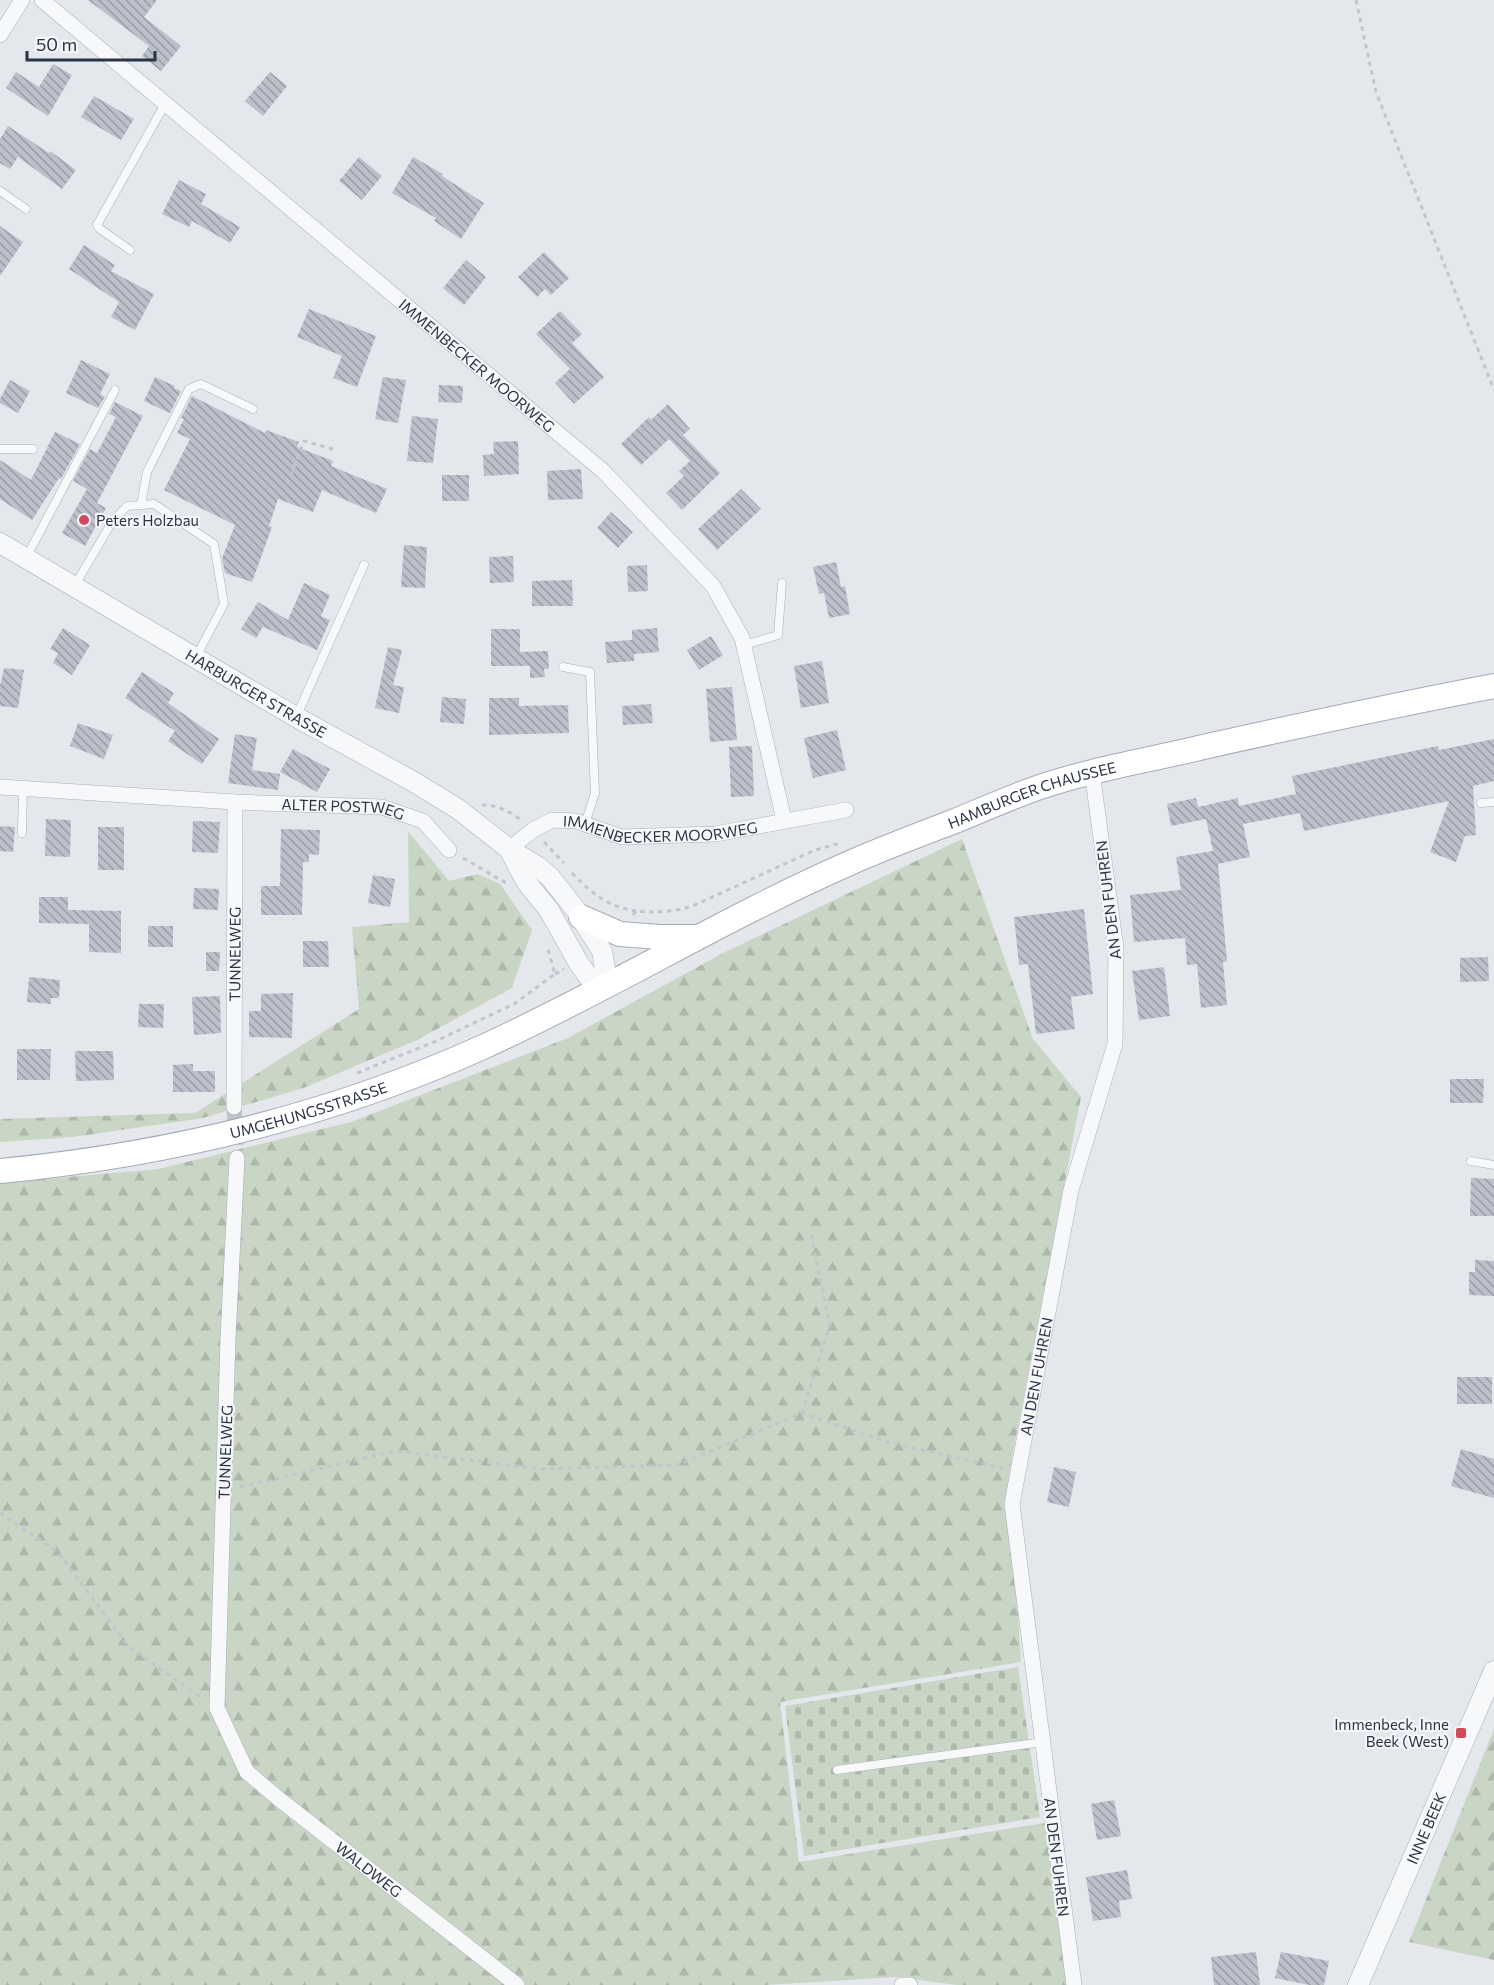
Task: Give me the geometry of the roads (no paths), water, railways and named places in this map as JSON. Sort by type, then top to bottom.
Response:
[{"type":"main road","name":"HAMBURGER CHAUSSEE","points":[[598,990],[766,902],[853,861],[1037,788],[1092,772],[1338,717],[1494,686]]},
{"type":"main road","points":[[581,917],[620,934],[698,937]]},
{"type":"main road","name":"UMGEHUNGSSTRASSE","points":[[0,1171],[62,1165],[162,1149],[293,1118],[413,1076],[482,1048],[598,990]]},
{"type":"street","points":[[0,35],[22,0]]},
{"type":"street","name":"IMMENBECKER MOORWEG","points":[[42,0],[603,471],[713,586],[742,638],[784,820]]},
{"type":"street","name":"HARBURGER STRASSE","points":[[0,543],[296,717],[414,782],[458,809],[509,849],[550,877],[581,917],[604,957],[604,978],[598,990],[578,962],[549,910],[527,883],[509,849]]},
{"type":"street","name":"AN DEN FUHREN","points":[[1074,1985],[1012,1504],[1071,1190],[1115,1044],[1116,948],[1092,772]]},
{"type":"street","name":"ALTER POSTWEG","points":[[0,787],[235,802],[382,807],[423,821],[449,849]]},
{"type":"street","name":"TUNNELWEG","points":[[234,1107],[235,802]]},
{"type":"street","name":"IMMENBECKER MOORWEG","points":[[509,849],[533,830],[552,820],[576,821],[622,837],[715,834],[846,810]]},
{"type":"street","name":"TUNNELWEG","points":[[233,1743],[217,1708],[228,1326],[237,1158]]},
{"type":"street","name":"INNE BEEK","points":[[1358,1985],[1494,1671]]},
{"type":"street","name":"WALDWEG","points":[[233,1743],[247,1772],[517,1985]]},
{"type":"street","points":[[902,1985],[910,1985]]},
{"type":"lane","points":[[130,250],[97,225],[165,104]]},
{"type":"lane","points":[[0,193],[26,209]]},
{"type":"lane","points":[[141,505],[147,472],[189,389],[201,384],[253,409]]},
{"type":"lane","points":[[26,558],[115,390]]},
{"type":"lane","points":[[0,449],[33,449]]},
{"type":"lane","points":[[74,586],[112,522],[127,506],[154,504],[214,544],[224,604],[196,658]]},
{"type":"lane","points":[[296,717],[364,565]]},
{"type":"lane","points":[[744,645],[778,635],[782,583]]},
{"type":"lane","points":[[563,667],[590,672],[595,793],[585,824]]},
{"type":"lane","points":[[22,833],[23,789]]},
{"type":"lane","points":[[1481,803],[1494,802]]},
{"type":"lane","points":[[1471,1161],[1494,1165]]},
{"type":"lane","points":[[837,1770],[1043,1742]]},
{"type":"tunnel","points":[[234,1107],[237,1158]]},
{"type":"place","name":"Peters Holzbau","points":[[84,520]]},
{"type":"place","name":"Immenbeck, Inne Beek (West)","points":[[1461,1733]]}]
